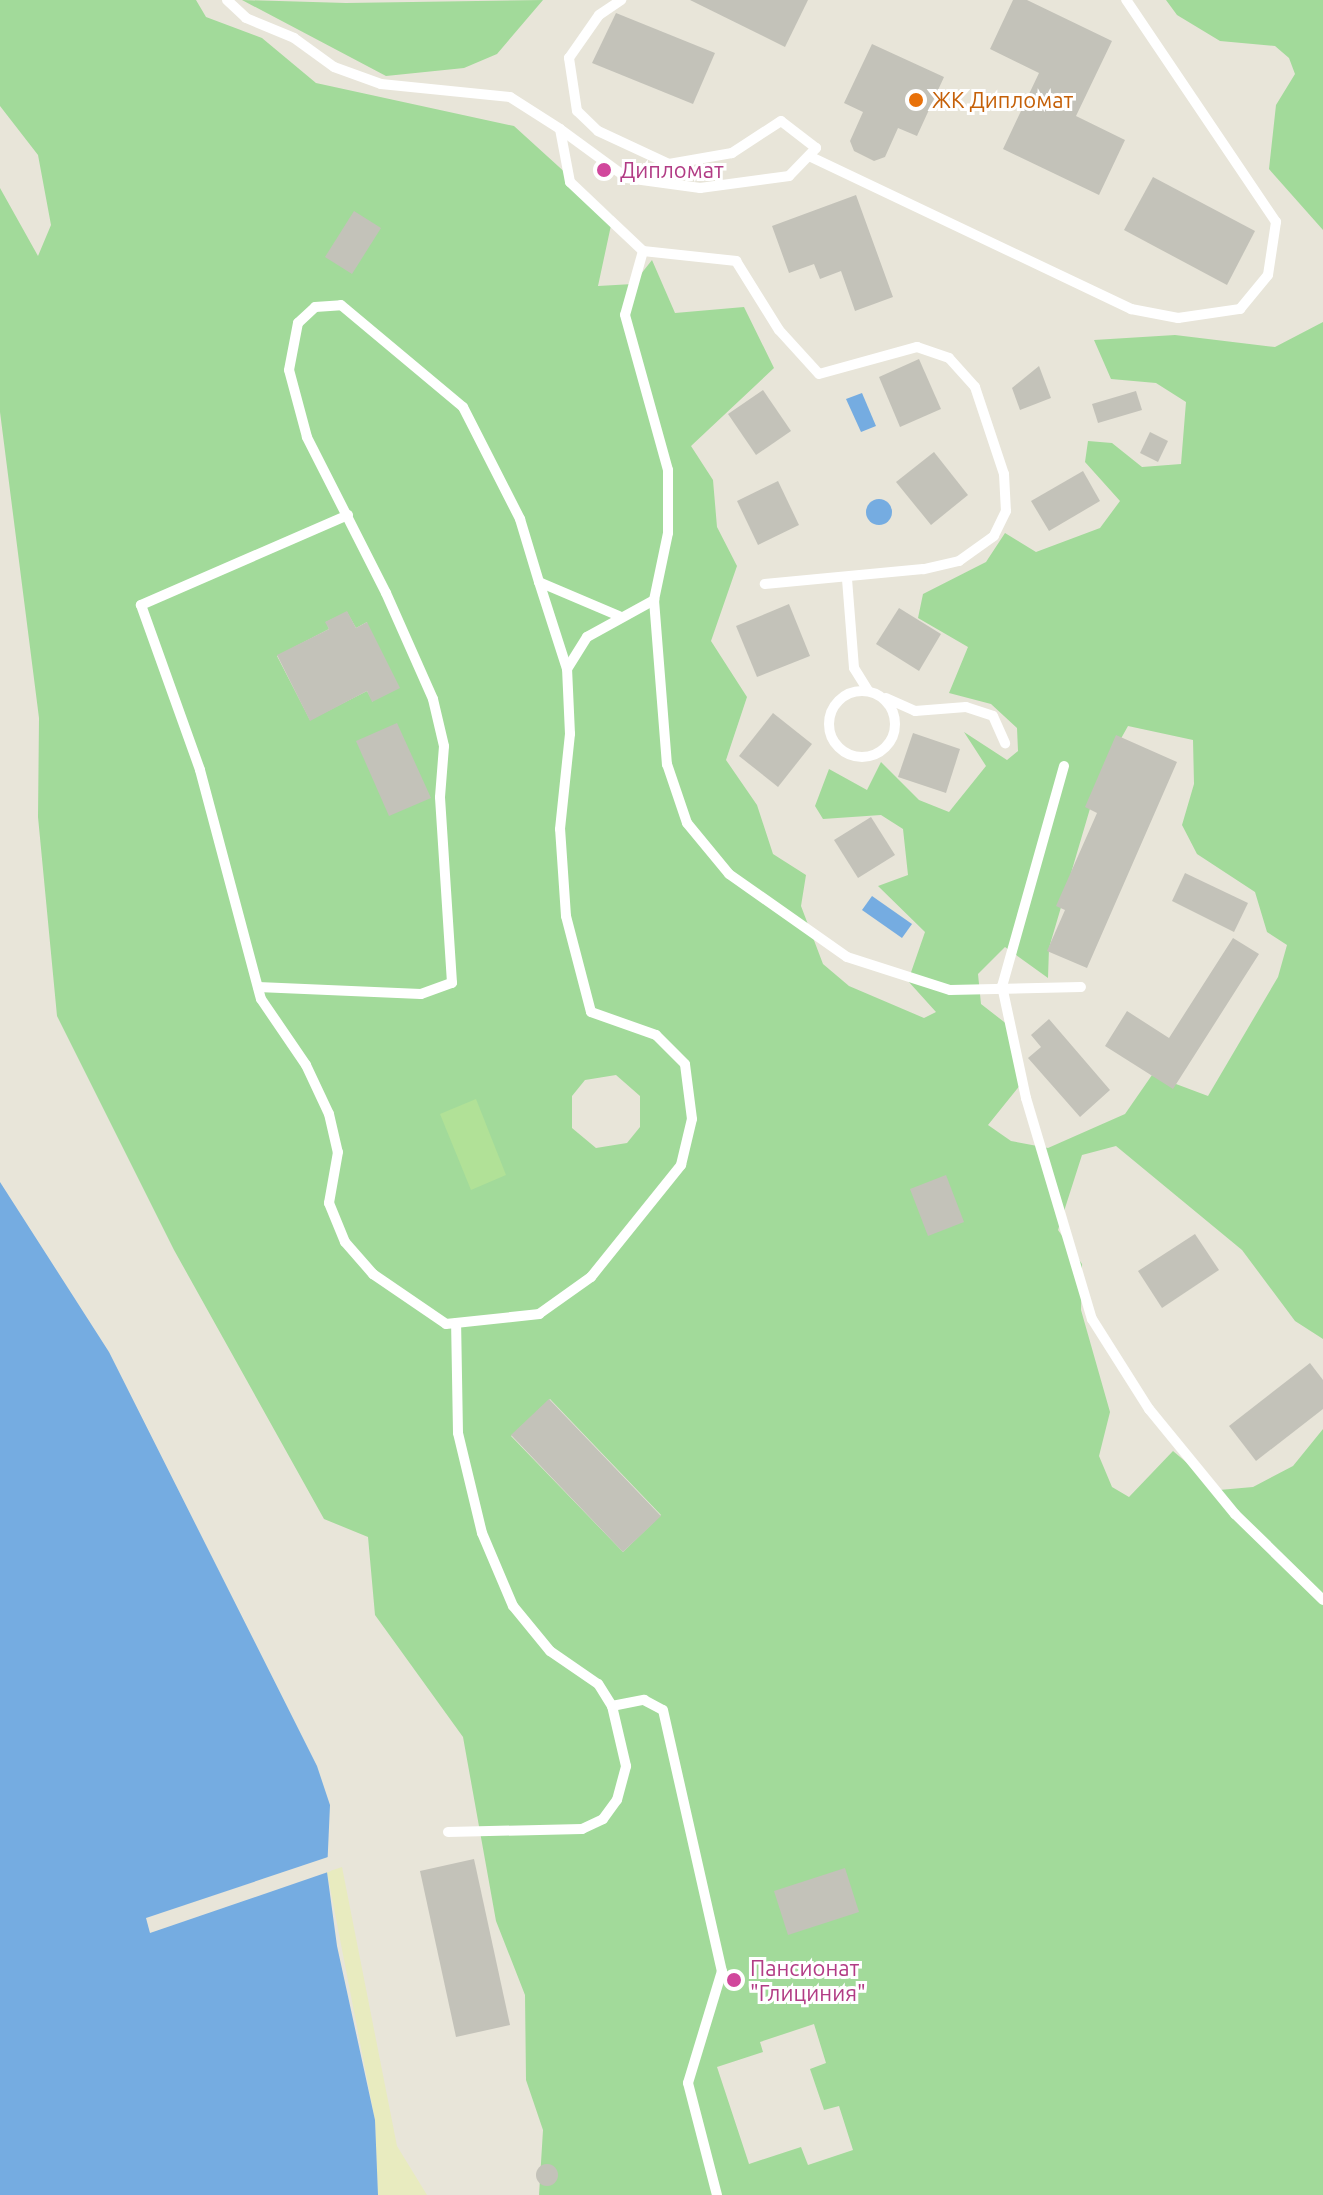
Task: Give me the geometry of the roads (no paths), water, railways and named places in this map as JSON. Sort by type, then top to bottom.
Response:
[{"type":"lane","points":[[227,0],[246,18],[294,38],[334,67],[381,84],[510,97],[627,178],[700,188],[789,176],[816,148],[781,121],[732,153],[669,164],[598,131],[577,111],[569,58],[599,15],[621,0]]},
{"type":"lane","points":[[809,156],[1131,309],[1178,318],[1240,309],[1268,275],[1276,222],[1126,0]]},
{"type":"lane","points":[[560,129],[570,182],[643,251],[736,261],[779,330],[819,374],[917,347],[949,358],[975,387],[1004,474],[1006,511],[994,536],[959,561],[847,579],[765,584]]},
{"type":"lane","points":[[643,251],[625,315],[668,470],[668,533],[654,600],[667,764],[687,823],[729,874],[847,957],[950,990],[1002,986],[1081,987]]},
{"type":"lane","points":[[258,987],[421,994],[452,983],[440,797],[444,746],[433,699],[348,515],[307,437],[289,370],[298,323],[315,307],[341,305],[463,407],[520,519],[567,669],[570,734],[562,858],[566,916],[591,1012],[656,1035],[685,1064],[692,1119],[681,1165],[591,1277],[539,1314],[446,1324],[383,1281],[345,1242],[329,1203],[338,1152],[329,1114],[258,987],[200,770],[141,605],[348,515]]},
{"type":"lane","points":[[847,579],[854,668],[868,690],[915,711],[966,707],[993,716],[1005,743]]},
{"type":"lane","points":[[539,582],[619,616]]},
{"type":"lane","points":[[567,669],[587,637],[619,616],[654,600]]},
{"type":"lane","points":[[868,690],[836,702],[829,718],[830,735],[856,757],[873,755],[892,737],[894,712],[884,698]]},
{"type":"lane","points":[[1064,766],[1002,986],[1026,1098],[1092,1319],[1149,1409],[1235,1514],[1323,1600]]},
{"type":"lane","points":[[448,1832],[582,1829],[603,1819],[617,1800],[626,1766],[612,1706],[598,1684],[550,1651],[513,1606],[482,1533],[458,1433],[456,1323]]},
{"type":"lane","points":[[612,1706],[644,1700],[663,1710],[722,1971],[688,2083],[717,2195]]},
{"type":"water","points":[[862,393],[876,426],[861,432],[846,399]]},
{"type":"water","points":[[879,499],[888,503],[892,512],[888,521],[879,525],[870,521],[866,512],[870,503]]},
{"type":"water","points":[[872,896],[912,924],[902,938],[862,910]]},
{"type":"water","points":[[0,1182],[109,1352],[317,1766],[330,1805],[327,1872],[337,1946],[375,2120],[378,2195],[0,2195]]},
{"type":"place","name":"ЖК Дипломат","points":[[916,100]]},
{"type":"place","name":"Дипломат","points":[[604,170]]},
{"type":"place","name":"Пансионат \"Глициния\"","points":[[734,1980]]}]
